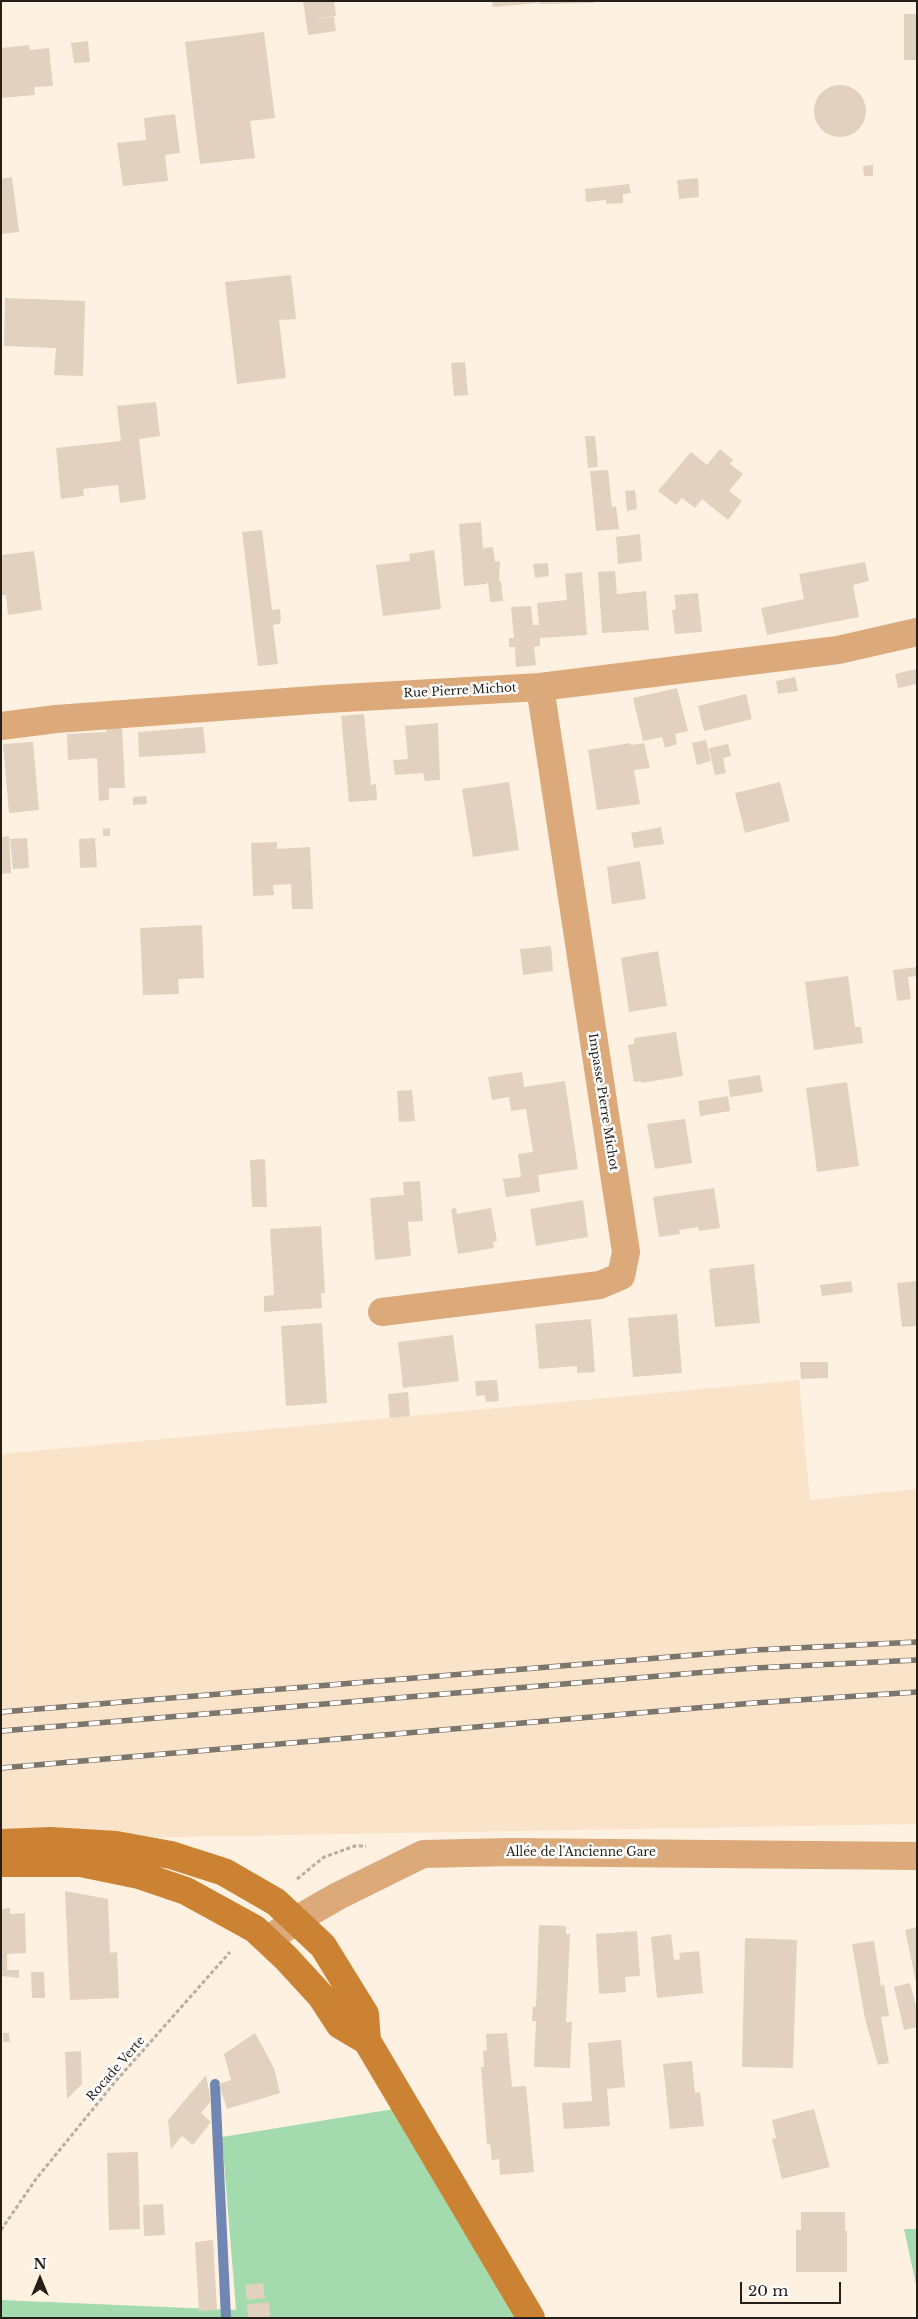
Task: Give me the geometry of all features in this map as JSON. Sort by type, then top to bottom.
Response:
[{"type":"main road","points":[[1,1843],[50,1842],[116,1845],[171,1855],[224,1872],[276,1902],[323,1946],[365,2014],[367,2041],[531,2318]]},
{"type":"main road","points":[[1,1864],[81,1863],[139,1875],[186,1891],[261,1935],[321,1996],[340,2025],[367,2041]]},
{"type":"street","name":"Rue Pierre Michot","points":[[1,726],[65,718],[540,686],[838,650],[917,632]]},
{"type":"street","name":"Impasse Pierre Michot","points":[[382,1312],[600,1285],[621,1276],[626,1252],[540,686]]},
{"type":"street","name":"Allée de l'Ancienne Gare","points":[[261,1935],[296,1920],[338,1896],[424,1854],[510,1852],[917,1856]]},
{"type":"path","name":"Rocade Verte","points":[[1,2230],[36,2179],[115,2082],[234,1947],[261,1935]]},
{"type":"shaded area","points":[[799,1380],[810,1500],[917,1489],[917,1824],[1,1840],[1,1454]]},
{"type":"green space","points":[[406,2107],[531,2318],[1,2318],[1,2300],[236,2310],[222,2137]]},
{"type":"green space","points":[[904,2229],[917,2229],[917,2289]]},
{"type":"building","points":[[303,1],[334,1],[336,16],[314,19],[334,17],[336,31],[308,35]]},
{"type":"building","points":[[492,1],[538,1],[538,3],[493,7]]},
{"type":"building","points":[[539,1],[594,1],[594,3],[539,4]]},
{"type":"building","points":[[904,14],[917,14],[917,60],[904,60]]},
{"type":"building","points":[[264,32],[275,118],[250,121],[255,158],[200,164],[185,42]]},
{"type":"building","points":[[88,41],[90,62],[74,63],[71,43]]},
{"type":"building","points":[[29,45],[30,50],[49,48],[53,86],[34,87],[35,95],[1,98],[1,48]]},
{"type":"building","points":[[840,85],[850,87],[858,93],[864,101],[866,111],[864,121],[858,129],[850,135],[840,137],[830,135],[822,129],[816,121],[814,111],[816,101],[822,93],[830,87]]},
{"type":"building","points":[[175,114],[180,153],[165,155],[168,181],[123,186],[117,143],[146,140],[144,118]]},
{"type":"building","points":[[873,165],[873,176],[864,176],[863,166]]},
{"type":"building","points":[[12,177],[19,232],[1,234],[1,179]]},
{"type":"building","points":[[698,178],[699,197],[679,199],[677,180]]},
{"type":"building","points":[[629,184],[631,193],[623,194],[623,203],[606,204],[606,200],[586,202],[585,189]]},
{"type":"building","points":[[291,275],[296,319],[279,320],[286,378],[237,384],[225,282]]},
{"type":"building","points":[[5,298],[85,301],[83,376],[54,375],[56,348],[4,346]]},
{"type":"building","points":[[465,362],[468,395],[454,396],[451,363]]},
{"type":"building","points":[[156,402],[160,436],[139,439],[146,499],[120,503],[118,485],[83,489],[84,496],[61,499],[56,448],[121,441],[117,406]]},
{"type":"building","points":[[585,436],[595,436],[598,467],[588,468]]},
{"type":"building","points":[[720,449],[733,460],[730,464],[743,474],[729,491],[742,501],[728,520],[702,499],[695,508],[682,498],[676,505],[658,491],[691,452],[707,465]]},
{"type":"building","points":[[608,470],[612,507],[616,506],[619,529],[596,531],[590,471]]},
{"type":"building","points":[[635,490],[637,509],[627,511],[625,491]]},
{"type":"building","points":[[481,522],[483,548],[493,547],[495,562],[500,561],[499,581],[501,581],[503,601],[490,602],[488,582],[486,584],[464,586],[459,524]]},
{"type":"building","points":[[262,530],[272,610],[280,609],[281,620],[279,624],[273,625],[278,664],[258,666],[242,532]]},
{"type":"building","points":[[640,534],[642,561],[618,564],[616,537]]},
{"type":"building","points":[[434,550],[441,609],[383,616],[376,565],[410,561],[409,554]]},
{"type":"building","points":[[34,551],[42,610],[8,615],[6,595],[1,595],[1,555]]},
{"type":"building","points":[[865,562],[869,581],[853,585],[859,617],[767,635],[761,608],[804,599],[799,574]]},
{"type":"building","points":[[548,563],[549,576],[535,578],[533,564]]},
{"type":"building","points":[[615,571],[617,594],[646,591],[649,630],[602,633],[598,572]]},
{"type":"building","points":[[582,572],[587,635],[540,638],[540,646],[534,647],[536,665],[516,667],[515,647],[509,647],[509,638],[514,638],[511,607],[531,606],[533,625],[539,625],[537,603],[567,600],[565,574]]},
{"type":"building","points":[[698,593],[702,632],[675,634],[672,610],[676,609],[674,595]]},
{"type":"building","points":[[917,669],[917,684],[898,688],[895,674]]},
{"type":"building","points":[[795,677],[798,691],[778,694],[776,681]]},
{"type":"building","points":[[677,688],[688,731],[675,734],[677,744],[665,748],[662,737],[643,741],[633,698]]},
{"type":"building","points":[[746,694],[752,719],[704,731],[698,706]]},
{"type":"building","points":[[364,714],[371,785],[376,784],[377,800],[349,802],[341,716]]},
{"type":"building","points":[[438,723],[440,780],[425,781],[423,773],[395,775],[393,760],[408,759],[405,726]]},
{"type":"building","points":[[122,725],[125,788],[109,788],[109,800],[99,801],[97,758],[68,760],[67,734],[106,732],[106,727]]},
{"type":"building","points":[[203,727],[206,753],[139,757],[138,732]]},
{"type":"building","points":[[706,740],[711,761],[697,765],[692,743]]},
{"type":"building","points":[[33,742],[39,810],[9,813],[3,744]]},
{"type":"building","points":[[630,743],[631,745],[644,743],[650,768],[634,770],[640,804],[597,810],[588,750]]},
{"type":"building","points":[[728,744],[731,756],[723,758],[726,773],[715,775],[709,748]]},
{"type":"building","points":[[509,782],[519,850],[473,857],[462,789]]},
{"type":"building","points":[[780,782],[790,821],[745,833],[735,793]]},
{"type":"building","points":[[146,796],[147,804],[133,805],[133,797]]},
{"type":"building","points":[[661,827],[664,844],[634,848],[631,833]]},
{"type":"building","points":[[110,828],[110,836],[103,836],[103,829]]},
{"type":"building","points":[[9,836],[11,873],[1,874],[1,837]]},
{"type":"building","points":[[27,838],[29,868],[13,869],[10,839]]},
{"type":"building","points":[[95,838],[97,867],[80,868],[79,839]]},
{"type":"building","points":[[277,842],[277,849],[310,847],[313,909],[292,909],[291,884],[273,885],[274,895],[253,896],[251,843]]},
{"type":"building","points":[[640,861],[646,899],[612,904],[607,867]]},
{"type":"building","points":[[202,925],[204,978],[178,979],[179,994],[143,995],[140,928]]},
{"type":"building","points":[[551,946],[553,971],[523,975],[520,949]]},
{"type":"building","points":[[658,951],[667,1006],[629,1012],[621,958]]},
{"type":"building","points":[[917,967],[917,976],[908,977],[911,999],[897,1001],[893,970]]},
{"type":"building","points":[[848,976],[855,1027],[861,1027],[863,1043],[814,1050],[805,982]]},
{"type":"building","points":[[676,1032],[683,1076],[641,1083],[641,1081],[634,1082],[628,1045],[634,1044],[634,1038]]},
{"type":"building","points":[[522,1072],[524,1087],[565,1081],[578,1169],[538,1175],[540,1192],[506,1197],[503,1179],[521,1177],[518,1154],[533,1152],[526,1109],[511,1111],[509,1097],[492,1100],[488,1077]]},
{"type":"building","points":[[760,1075],[763,1092],[730,1097],[728,1080]]},
{"type":"building","points":[[847,1082],[859,1166],[817,1172],[806,1088]]},
{"type":"building","points":[[412,1090],[415,1121],[399,1122],[397,1091]]},
{"type":"building","points":[[728,1096],[730,1111],[700,1116],[698,1101]]},
{"type":"building","points":[[685,1119],[692,1163],[655,1169],[647,1124]]},
{"type":"building","points":[[265,1159],[267,1207],[252,1207],[250,1160]]},
{"type":"building","points":[[420,1181],[423,1221],[408,1222],[411,1256],[375,1260],[370,1198],[404,1195],[403,1182]]},
{"type":"building","points":[[714,1188],[720,1228],[699,1231],[698,1227],[679,1230],[680,1234],[659,1237],[653,1197]]},
{"type":"building","points":[[583,1200],[588,1237],[536,1246],[530,1209]]},
{"type":"building","points":[[456,1208],[457,1214],[491,1208],[497,1241],[493,1242],[494,1248],[458,1254],[451,1209]]},
{"type":"building","points":[[321,1226],[325,1293],[321,1293],[322,1308],[264,1312],[264,1296],[274,1295],[270,1229]]},
{"type":"building","points":[[754,1264],[760,1323],[715,1327],[709,1269]]},
{"type":"building","points":[[851,1281],[853,1292],[822,1296],[820,1285]]},
{"type":"building","points":[[917,1281],[917,1326],[902,1327],[897,1283]]},
{"type":"building","points":[[677,1314],[682,1373],[633,1377],[628,1318]]},
{"type":"building","points":[[591,1319],[595,1372],[577,1373],[577,1366],[539,1369],[535,1324]]},
{"type":"building","points":[[322,1323],[327,1403],[286,1406],[281,1326]]},
{"type":"building","points":[[453,1335],[459,1381],[403,1388],[398,1342]]},
{"type":"building","points":[[800,1362],[828,1362],[828,1378],[801,1379]]},
{"type":"building","points":[[497,1380],[499,1401],[486,1402],[485,1395],[476,1396],[475,1381]]},
{"type":"building","points":[[408,1392],[410,1416],[390,1418],[388,1394]]},
{"type":"building","points":[[65,1891],[108,1899],[110,1953],[117,1952],[119,1998],[70,2000]]},
{"type":"building","points":[[10,1908],[10,1914],[25,1913],[26,1953],[7,1954],[7,1970],[19,1970],[19,1978],[1,1976],[1,1909]]},
{"type":"building","points":[[539,1925],[566,1926],[566,1934],[570,1934],[566,2022],[572,2022],[570,2068],[534,2067],[536,2021],[532,2021],[533,2006],[536,2007]]},
{"type":"building","points":[[917,1927],[917,1982],[916,1982],[905,1930]]},
{"type":"building","points":[[637,1931],[640,1976],[625,1977],[626,1992],[599,1994],[596,1934]]},
{"type":"building","points":[[671,1934],[674,1960],[680,1959],[679,1953],[699,1951],[703,1993],[657,1998],[651,1937]]},
{"type":"building","points":[[745,1938],[797,1940],[793,2068],[742,2067]]},
{"type":"building","points":[[874,1941],[881,1986],[884,1985],[889,2016],[881,2017],[889,2063],[878,2065],[865,2019],[852,1944]]},
{"type":"building","points":[[31,1972],[44,1972],[45,1998],[32,1998]]},
{"type":"building","points":[[910,1983],[917,2009],[917,2027],[904,2030],[894,1987]]},
{"type":"building","points":[[3,2033],[9,2033],[10,2042],[3,2042]]},
{"type":"building","points":[[255,2033],[274,2068],[280,2093],[227,2109],[219,2084],[231,2080],[224,2054]]},
{"type":"building","points":[[507,2033],[512,2087],[526,2086],[534,2172],[500,2175],[499,2159],[492,2160],[490,2144],[487,2144],[481,2067],[484,2067],[483,2051],[487,2050],[486,2034]]},
{"type":"building","points":[[621,2040],[625,2087],[607,2089],[610,2126],[564,2129],[562,2103],[592,2101],[588,2043]]},
{"type":"building","points":[[81,2051],[82,2084],[67,2099],[65,2052]]},
{"type":"building","points":[[692,2061],[695,2093],[700,2092],[704,2126],[670,2129],[663,2064]]},
{"type":"building","points":[[206,2075],[211,2101],[201,2113],[211,2122],[193,2145],[182,2136],[171,2149],[168,2120]]},
{"type":"building","points":[[814,2109],[830,2167],[782,2179],[772,2139],[776,2138],[772,2120]]},
{"type":"building","points":[[138,2152],[140,2229],[109,2230],[107,2153]]},
{"type":"building","points":[[163,2204],[165,2235],[144,2236],[143,2205]]},
{"type":"building","points":[[801,2212],[845,2212],[847,2272],[796,2272],[796,2230],[801,2230]]},
{"type":"building","points":[[213,2240],[217,2310],[199,2311],[195,2242]]},
{"type":"building","points":[[263,2283],[265,2298],[247,2300],[245,2285]]},
{"type":"building","points":[[269,2302],[270,2318],[248,2318],[247,2304]]},
{"type":"waterway","points":[[215,2084],[226,2318]]},
{"type":"railway","points":[[1,1712],[755,1650],[917,1642]]},
{"type":"railway","points":[[1,1731],[755,1668],[917,1660]]},
{"type":"railway","points":[[1,1768],[754,1703],[917,1692]]}]
